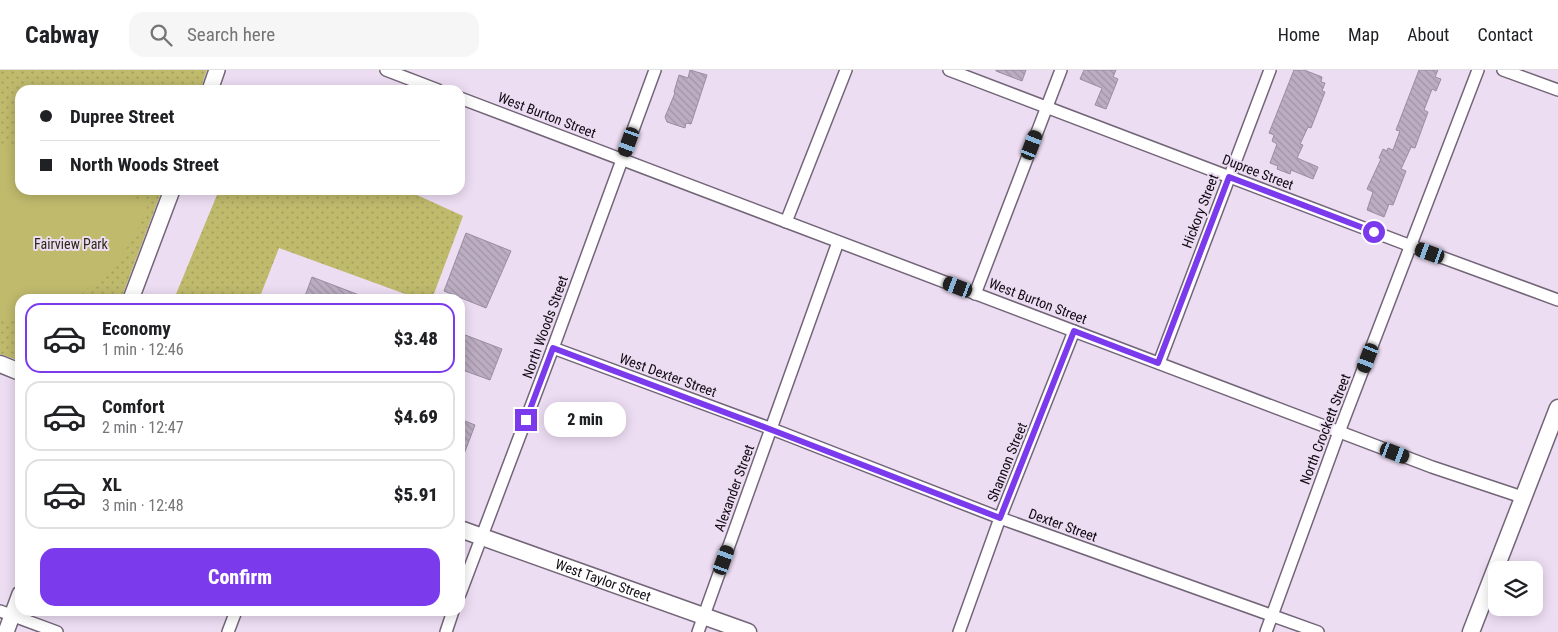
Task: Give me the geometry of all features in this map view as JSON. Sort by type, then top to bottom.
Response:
[{"type":"main road","points":[[0,364],[15,370]]},
{"type":"main road","points":[[1471,632],[1522,496],[1558,408]]},
{"type":"main road","name":"West Taylor Street","points":[[465,531],[748,632]]},
{"type":"street","points":[[212,85],[217,70]]},
{"type":"street","points":[[386,70],[425,85]]},
{"type":"street","name":"North Woods Street","points":[[465,580],[655,70]]},
{"type":"street","points":[[786,222],[846,70]]},
{"type":"street","name":"Dupree Street","points":[[949,70],[1558,300]]},
{"type":"street","points":[[975,294],[1061,70]]},
{"type":"street","name":"Hickory Street","points":[[1158,363],[1270,70]]},
{"type":"street","name":"North Crockett Street","points":[[1266,632],[1478,70]]},
{"type":"street","points":[[1503,70],[1558,90]]},
{"type":"street","name":"West Burton Street","points":[[465,100],[1432,467],[1522,496]]},
{"type":"street","points":[[133,294],[170,195]]},
{"type":"street","name":"Alexander Street","points":[[698,632],[838,242]]},
{"type":"street","name":"Shannon Street","points":[[958,632],[1000,518],[1074,331]]},
{"type":"street","name":"West Dexter Street","points":[[553,348],[772,430]]},
{"type":"street","name":"Dexter Street","points":[[772,430],[1000,518],[1318,632]]},
{"type":"street","points":[[6,632],[6,613],[15,601]]},
{"type":"street","points":[[6,613],[58,632]]},
{"type":"street","points":[[228,632],[234,616]]},
{"type":"street","points":[[446,632],[452,616]]},
{"type":"green space","name":"Fairview Park","points":[[0,70],[207,70],[202,85],[15,85],[15,195],[160,195],[123,294],[15,294],[15,359],[0,354]]},
{"type":"green space","points":[[0,143],[15,150],[15,195],[127,195],[149,203],[126,250],[101,279],[80,294],[15,294],[15,320],[0,321]]},
{"type":"green space","points":[[217,195],[417,195],[463,216],[434,294],[405,294],[279,248],[261,294],[176,294]]},
{"type":"building","points":[[690,70],[707,75],[691,124],[686,123],[685,128],[667,122],[665,117],[675,93],[679,75],[688,78]]},
{"type":"building","points":[[996,70],[1026,70],[1022,81]]},
{"type":"building","points":[[1084,70],[1116,70],[1113,77],[1118,79],[1106,109],[1095,105],[1102,88],[1080,79]]},
{"type":"building","points":[[1294,70],[1304,70],[1322,77],[1321,82],[1325,83],[1322,91],[1325,92],[1311,128],[1308,127],[1300,144],[1303,145],[1297,158],[1318,167],[1313,179],[1291,170],[1290,174],[1277,169],[1278,166],[1270,163],[1277,144],[1272,141],[1274,135],[1269,133]]},
{"type":"building","points":[[1419,70],[1438,70],[1435,77],[1441,79],[1436,91],[1432,89],[1424,110],[1428,112],[1415,148],[1411,147],[1401,169],[1406,171],[1393,205],[1389,204],[1384,217],[1367,210],[1373,192],[1367,189],[1381,159],[1379,158],[1383,149],[1387,151],[1388,148],[1393,150],[1400,131],[1396,130]]},
{"type":"building","points":[[466,233],[511,251],[486,308],[465,300],[465,294],[451,294],[444,291]]},
{"type":"building","points":[[312,277],[357,294],[306,294]]},
{"type":"building","points":[[465,335],[502,349],[490,380],[465,371]]},
{"type":"building","points":[[465,421],[475,425],[465,451]]},
{"type":"route","points":[[526,420],[553,348],[1000,518],[1074,331],[1158,363],[1229,177],[1374,232]]}]
